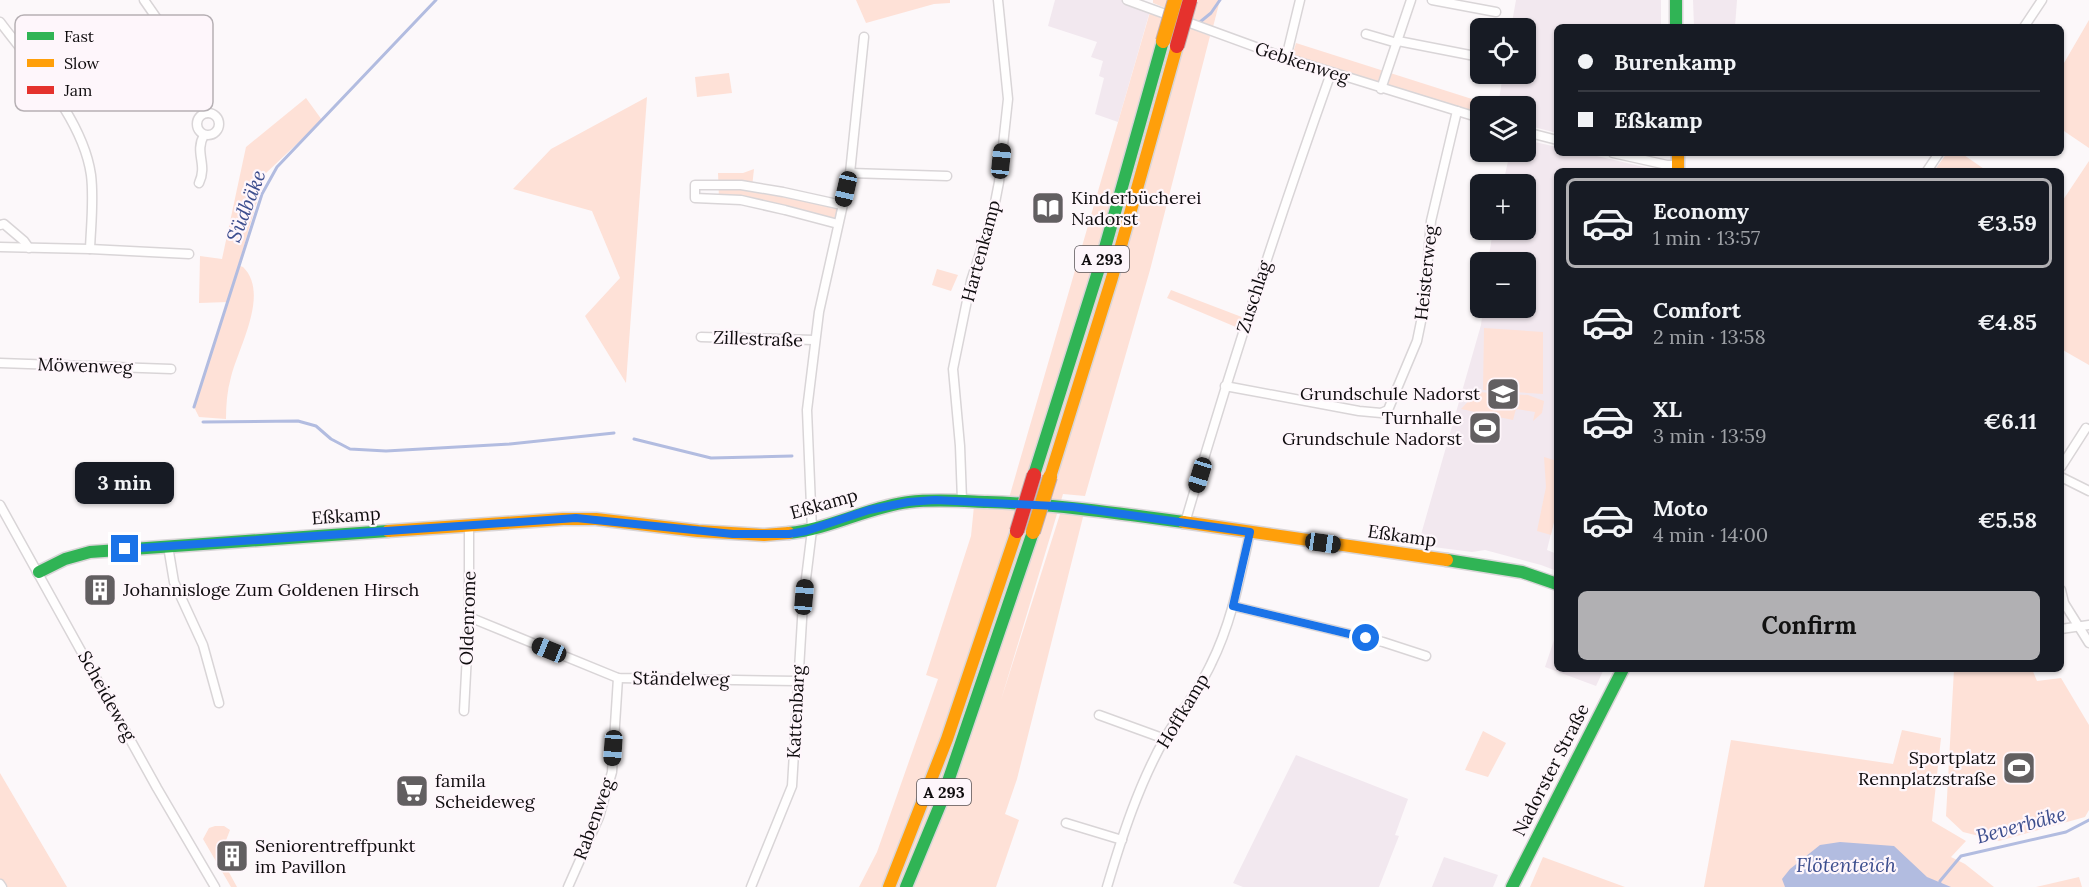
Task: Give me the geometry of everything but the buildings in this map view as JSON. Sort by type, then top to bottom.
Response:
[{"type":"main road","name":"A 293","points":[[906,887],[940,805],[1033,532],[1112,278],[1170,44],[1174,0]]},
{"type":"main road","name":"A 293","points":[[889,887],[947,739],[1017,531],[1170,44],[1190,0]]},
{"type":"main road","points":[[1676,0],[1676,24]]},
{"type":"main road","name":"Eßkamp","points":[[39,572],[65,559],[90,552],[576,518],[748,535],[789,534],[812,530],[869,510],[908,502],[962,500],[1073,507],[1509,569],[1554,583]]},
{"type":"main road","name":"Nadorster Straße","points":[[1512,887],[1621,672]]},
{"type":"street","points":[[144,0],[154,15]]},
{"type":"street","name":"Hartenkamp","points":[[962,500],[953,369],[971,281],[993,213],[999,182],[1008,99],[998,0]]},
{"type":"street","name":"Gebkenweg","points":[[1127,0],[1286,58],[1470,115]]},
{"type":"street","points":[[1286,58],[1300,0]]},
{"type":"street","points":[[1381,89],[1411,0]]},
{"type":"street","points":[[1432,0],[1496,12]]},
{"type":"street","points":[[2026,24],[2042,0]]},
{"type":"street","points":[[0,21],[15,41]]},
{"type":"street","points":[[1366,34],[1470,55]]},
{"type":"street","name":"Kattenbarg","points":[[751,887],[792,786],[805,578],[812,530],[807,410],[814,340],[850,173],[864,37]]},
{"type":"street","name":"Zuschlag","points":[[1185,523],[1225,386],[1276,229],[1331,73]]},
{"type":"street","points":[[66,111],[82,141],[91,174],[93,198],[90,249]]},
{"type":"street","name":"Heisterweg","points":[[1225,386],[1359,411],[1381,413],[1388,410],[1417,341],[1424,307],[1431,221],[1457,111]]},
{"type":"street","points":[[207,113],[216,117],[219,127],[211,135],[204,135],[198,130],[197,123],[200,116],[207,113]]},
{"type":"street","points":[[199,183],[203,174],[199,143],[204,135]]},
{"type":"street","points":[[1536,135],[1554,139]]},
{"type":"street","points":[[1626,156],[1667,165],[1678,163]]},
{"type":"street","points":[[850,173],[946,176]]},
{"type":"street","points":[[838,224],[741,200],[695,198],[695,185],[741,185],[842,205]]},
{"type":"street","points":[[0,225],[4,225],[29,248]]},
{"type":"street","points":[[0,247],[189,254]]},
{"type":"street","name":"Zillestraße","points":[[701,337],[814,340]]},
{"type":"street","name":"Möwenweg","points":[[0,363],[171,369]]},
{"type":"street","points":[[2064,462],[2086,428]]},
{"type":"street","points":[[2064,478],[2089,491]]},
{"type":"street","name":"Scheideweg","points":[[0,505],[148,772],[215,887]]},
{"type":"street","name":"Oldenrome","points":[[464,711],[469,617],[469,525]]},
{"type":"street","name":"Hoffkamp","points":[[1107,887],[1133,806],[1165,739],[1211,665],[1233,606],[1250,532]]},
{"type":"street","points":[[168,546],[174,582],[203,645],[219,703]]},
{"type":"street","points":[[2064,603],[2089,644]]},
{"type":"street","points":[[1233,606],[1383,642],[1426,656]]},
{"type":"street","name":"Ständelweg","points":[[469,617],[618,678],[797,681]]},
{"type":"street","points":[[2064,628],[2089,625]]},
{"type":"street","name":"Rabenweg","points":[[568,887],[599,817],[612,772],[618,678]]},
{"type":"street","points":[[1099,715],[1165,739]]},
{"type":"street","points":[[1066,823],[1122,840]]},
{"type":"shaded area","points":[[856,0],[950,0],[950,3],[934,4],[866,23]]},
{"type":"shaded area","points":[[1055,0],[1127,0],[1150,11],[1118,122],[1095,114],[1104,78],[1099,76],[1103,61],[1091,57],[1097,42],[1048,26]]},
{"type":"shaded area","points":[[1153,0],[1220,0],[1213,27],[1153,3]]},
{"type":"shaded area","points":[[1516,0],[1661,0],[1661,24],[1554,24],[1554,132],[1536,128],[1536,96],[1500,96],[1501,84],[1536,84],[1536,18],[1513,18]]},
{"type":"shaded area","points":[[1693,0],[1737,0],[1735,24],[1694,24]]},
{"type":"shaded area","points":[[1150,12],[1210,36],[1150,270],[1085,496],[1063,494],[1001,700],[1061,511],[1084,513],[1017,779],[1005,814],[1019,820],[996,887],[859,887],[877,852],[938,679],[926,675],[971,536],[974,506],[1009,498]]},
{"type":"shaded area","points":[[2089,20],[2089,148],[2064,131],[2064,63]]},
{"type":"shaded area","points":[[1296,43],[1470,98],[1470,110],[1382,86],[1292,56]]},
{"type":"shaded area","points":[[729,73],[732,93],[697,97],[695,77]]},
{"type":"shaded area","points":[[647,97],[626,383],[585,316],[620,278],[592,211],[513,189],[551,149]]},
{"type":"shaded area","points":[[306,98],[322,120],[265,174],[230,294],[240,266],[243,267],[251,278],[254,291],[253,305],[230,382],[226,419],[199,417],[194,407],[228,302],[199,303],[200,256],[222,259],[246,147]]},
{"type":"shaded area","name":"Grundschule Nadorst","points":[[1536,142],[1554,146],[1554,156],[1597,156],[1648,168],[1554,168],[1554,521],[1547,550],[1554,553],[1554,570],[1485,550],[1472,552],[1418,545],[1482,318],[1536,318],[1536,252],[1490,252],[1491,240],[1536,240],[1536,174],[1505,174],[1508,162],[1536,162]]},
{"type":"shaded area","points":[[1945,156],[1965,156],[1983,168],[1936,168]]},
{"type":"shaded area","points":[[2089,161],[2089,365],[2064,351],[2064,198]]},
{"type":"shaded area","points":[[754,169],[752,187],[842,205],[838,224],[719,199],[718,173],[743,173]]},
{"type":"shaded area","points":[[937,269],[958,275],[951,291],[932,285]]},
{"type":"shaded area","points":[[1171,290],[1247,319],[1243,330],[1167,298]]},
{"type":"shaded area","points":[[1484,328],[1543,332],[1543,394],[1483,390]]},
{"type":"shaded area","points":[[1477,392],[1528,395],[1544,401],[1542,413],[1533,421],[1535,412],[1516,409],[1513,420],[1461,409]]},
{"type":"shaded area","points":[[1544,457],[1554,460],[1554,522],[1551,535],[1537,531],[1546,487]]},
{"type":"shaded area","points":[[1554,640],[1554,670],[1545,667]]},
{"type":"shaded area","points":[[1558,672],[1603,672],[1596,686]]},
{"type":"shaded area","name":"Sportplatz Rennplatzstraße","points":[[1954,672],[2033,672],[2037,681],[2061,678],[2089,725],[2089,810],[2085,817],[1999,841],[1963,832],[1946,816]]},
{"type":"shaded area","points":[[1902,730],[1941,738],[1932,821],[1966,841],[1951,857],[1965,864],[1994,887],[1704,887],[1731,740],[1893,764]]},
{"type":"shaded area","points":[[1483,731],[1506,743],[1488,777],[1465,770]]},
{"type":"shaded area","points":[[1296,755],[1408,799],[1395,835],[1399,836],[1379,887],[1243,887],[1233,883]]},
{"type":"shaded area","points":[[0,773],[67,887],[0,887]]},
{"type":"shaded area","points":[[224,826],[230,830],[220,856],[237,887],[231,887],[203,839],[209,828]]},
{"type":"shaded area","points":[[1444,857],[1498,875],[1493,887],[1432,887]]},
{"type":"shaded area","points":[[1543,857],[1625,887],[1530,887]]},
{"type":"shaded area","points":[[2079,877],[2082,887],[2036,887]]},
{"type":"water","name":"Flötenteich","points":[[1840,842],[1894,846],[1927,877],[1951,887],[1785,887],[1782,879],[1790,869],[1820,845]]},
{"type":"waterway","name":"Südbäke","points":[[194,407],[262,194],[277,167],[436,0]]},
{"type":"waterway","points":[[1200,22],[1211,13],[1220,0]]},
{"type":"waterway","points":[[203,422],[298,421],[316,426],[331,439],[350,449],[386,451],[510,444],[614,433]]},
{"type":"waterway","points":[[634,439],[711,458],[792,456]]},
{"type":"waterway","name":"Beverbäke","points":[[1939,887],[1940,881],[1961,856],[2066,832],[2089,820]]},
{"type":"traffic: fast","points":[[1676,0],[1676,24]]},
{"type":"traffic: fast","points":[[1034,475],[1101,262],[1163,41]]},
{"type":"traffic: fast","points":[[789,533],[819,527],[879,508],[928,501],[1036,505],[1183,522]]},
{"type":"traffic: fast","points":[[39,572],[65,559],[90,552],[388,531]]},
{"type":"traffic: fast","points":[[906,887],[940,805],[1033,532]]},
{"type":"traffic: fast","points":[[1447,560],[1522,572],[1554,583]]},
{"type":"traffic: fast","points":[[1512,887],[1621,672]]},
{"type":"traffic: slow","points":[[1163,41],[1175,0]]},
{"type":"traffic: slow","points":[[1050,477],[1112,278],[1177,46]]},
{"type":"traffic: slow","points":[[1678,156],[1678,168]]},
{"type":"traffic: slow","points":[[1033,532],[1050,477]]},
{"type":"traffic: slow","points":[[388,531],[563,519],[596,519],[698,531],[764,535],[789,533]]},
{"type":"traffic: slow","points":[[1183,522],[1447,560]]},
{"type":"traffic: slow","points":[[889,887],[947,739],[1017,531]]},
{"type":"traffic: jam","points":[[1177,46],[1190,0]]},
{"type":"traffic: jam","points":[[1017,531],[1034,475]]},
{"type":"place","name":"Kinderbücherei Nadorst","points":[[1048,208]]},
{"type":"place","name":"Grundschule Nadorst","points":[[1503,394]]},
{"type":"place","name":"Turnhalle Grundschule Nadorst","points":[[1485,428]]},
{"type":"place","name":"Johannisloge Zum Goldenen Hirsch","points":[[100,590]]},
{"type":"place","name":"Sportplatz Rennplatzstraße","points":[[2019,768]]},
{"type":"place","name":"famila Scheideweg","points":[[412,791]]},
{"type":"place","name":"Seniorentreffpunkt im Pavillon","points":[[232,856]]},
{"type":"route","points":[[125,549],[576,518],[733,534],[789,534],[806,531],[869,510],[908,502],[962,500],[1051,505],[1250,532],[1233,606],[1366,638]]}]
